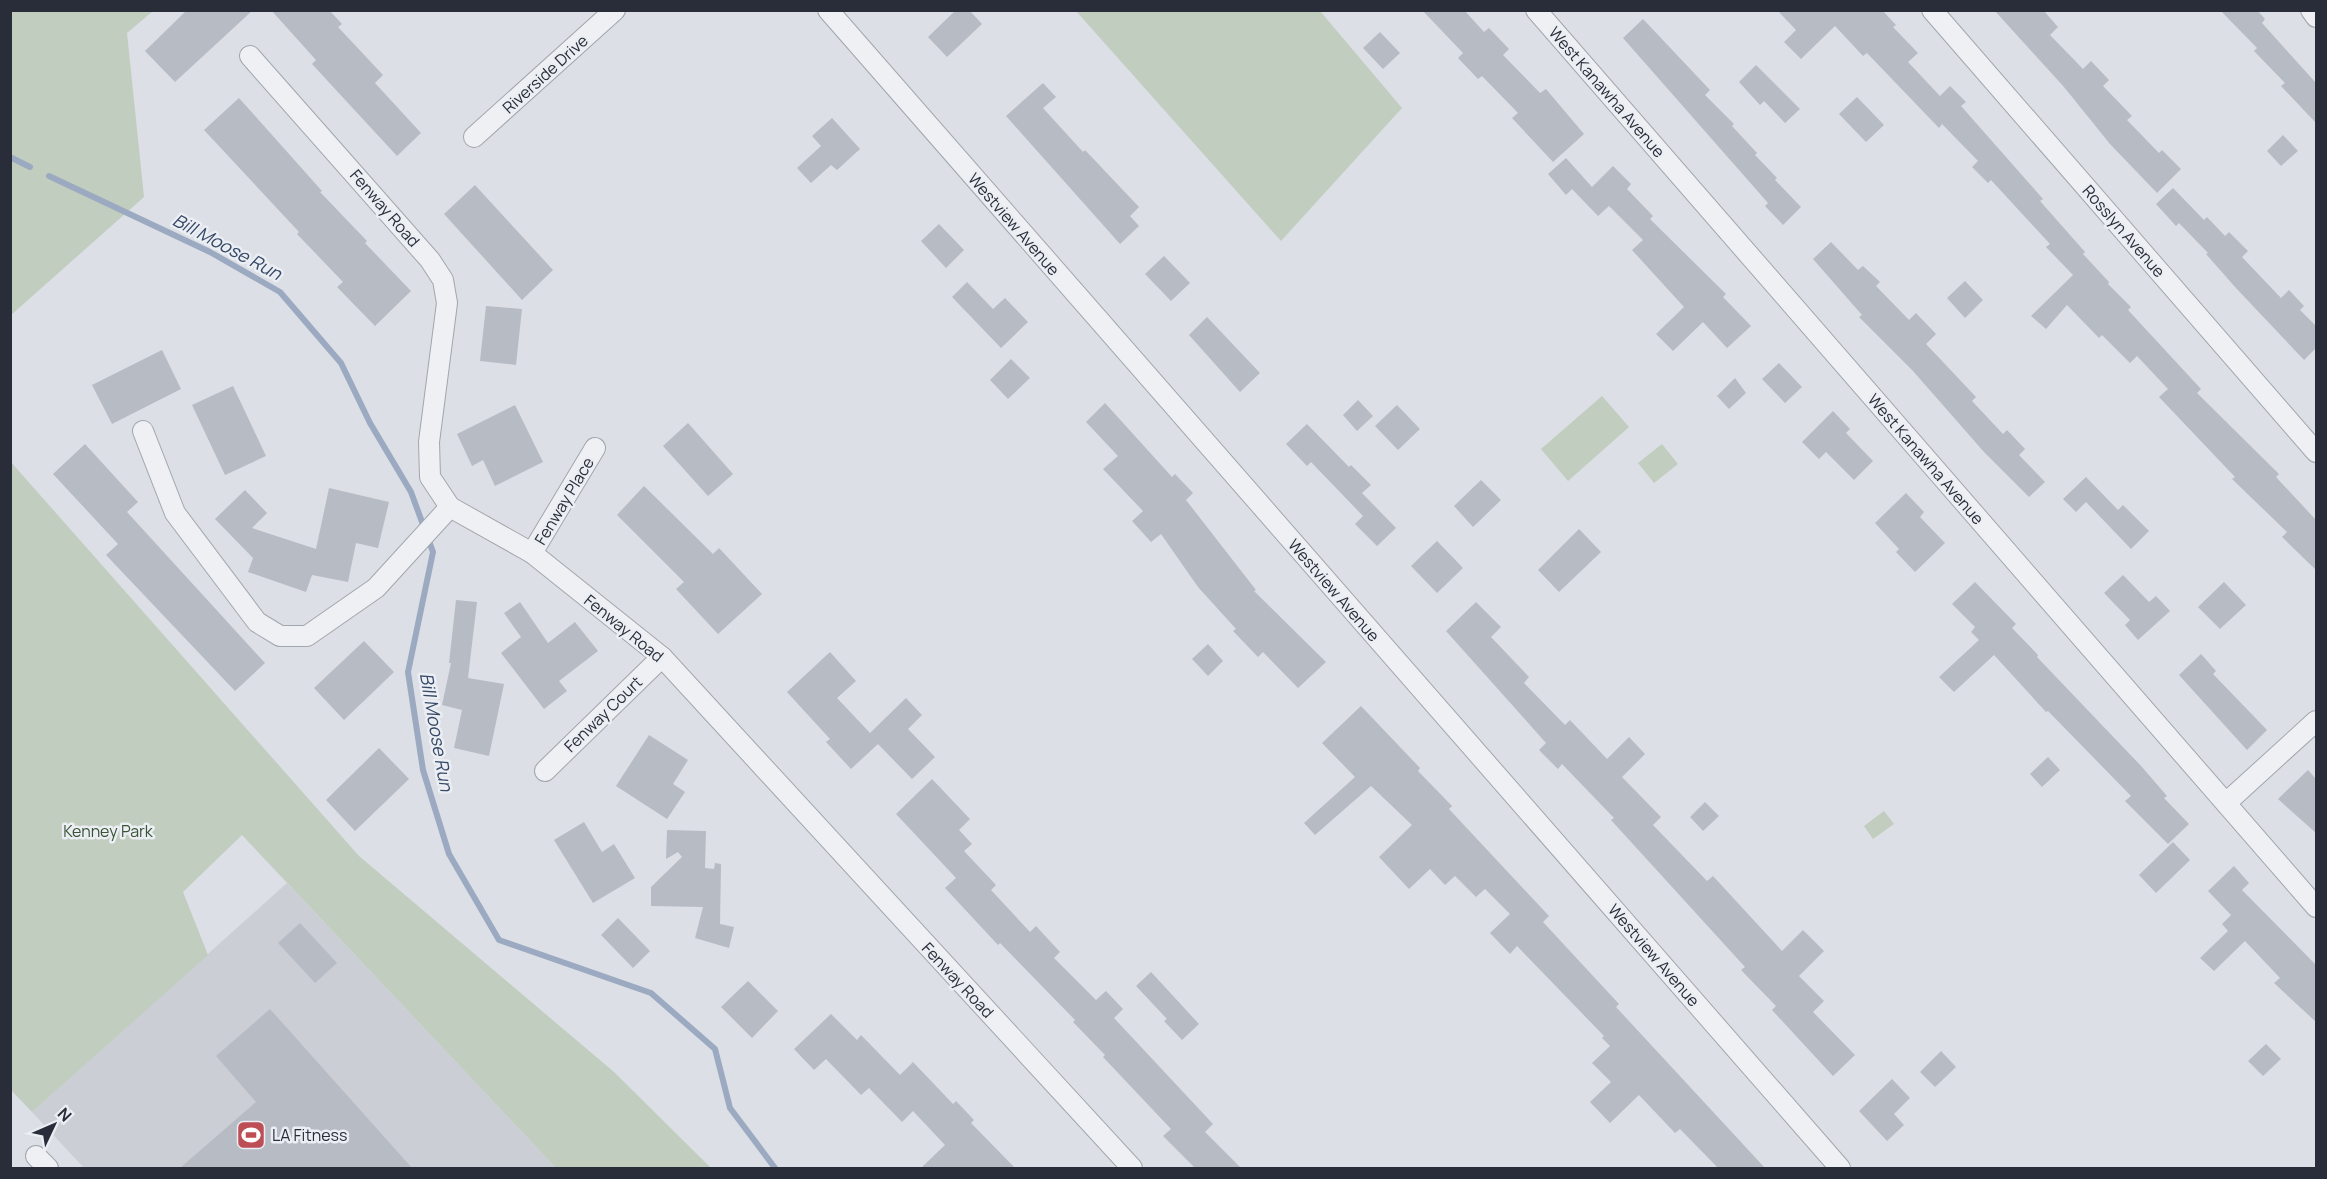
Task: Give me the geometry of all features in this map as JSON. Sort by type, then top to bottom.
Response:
[{"type":"street","name":"Riverside Drive","points":[[474,137],[615,10]]},
{"type":"street","name":"Westview Avenue","points":[[828,10],[1840,1168]]},
{"type":"street","name":"West Kanawha Avenue","points":[[1536,10],[2316,907]]},
{"type":"street","name":"Rosslyn Avenue","points":[[1932,10],[2316,452]]},
{"type":"street","points":[[2311,10],[2316,17]]},
{"type":"street","name":"Fenway Road","points":[[250,56],[430,260],[443,280],[447,303],[429,442],[430,477],[450,507],[532,554],[662,657],[1131,1168]]},
{"type":"street","points":[[143,431],[175,513],[257,622],[280,636],[307,636],[376,588],[450,507]]},
{"type":"street","name":"Fenway Place","points":[[532,554],[595,448]]},
{"type":"street","name":"Fenway Court","points":[[545,771],[662,657]]},
{"type":"street","points":[[2226,803],[2316,722]]},
{"type":"shaded area","points":[[287,883],[556,1168],[84,1168],[32,1112]]},
{"type":"green space","points":[[11,10],[153,11],[127,33],[144,197],[11,315]]},
{"type":"green space","points":[[1076,11],[1320,11],[1402,108],[1281,241]]},
{"type":"green space","points":[[1602,396],[1629,427],[1568,481],[1541,449]]},
{"type":"green space","points":[[1662,444],[1678,464],[1654,483],[1638,463]]},
{"type":"green space","name":"Kenney Park","points":[[10,461],[359,856],[614,1072],[711,1168],[556,1168],[242,835],[183,892],[208,955],[32,1112],[10,1089]]},
{"type":"green space","points":[[1884,811],[1894,824],[1873,839],[1864,826]]},
{"type":"building","points":[[187,10],[253,10],[175,82],[145,51]]},
{"type":"building","points":[[271,10],[329,10],[342,24],[338,27],[383,75],[375,83],[421,133],[397,156],[312,64],[316,60]]},
{"type":"building","points":[[956,10],[969,10],[982,24],[947,57],[928,37]]},
{"type":"building","points":[[1422,10],[1464,10],[1484,32],[1489,28],[1509,49],[1503,55],[1540,93],[1546,89],[1584,134],[1553,162],[1512,118],[1518,113],[1482,76],[1478,79],[1458,58],[1463,53]]},
{"type":"building","points":[[1777,10],[1882,10],[1896,25],[1893,27],[1918,53],[1908,62],[1940,96],[1950,86],[1966,102],[1961,106],[2043,199],[2040,201],[2085,252],[2083,254],[2131,307],[2128,310],[2201,389],[2197,393],[2279,474],[2276,477],[2316,520],[2316,570],[2282,537],[2287,532],[2232,479],[2235,477],[2159,397],[2168,389],[2137,356],[2130,363],[2102,335],[2099,338],[2067,305],[2046,329],[2031,316],[2073,275],[2046,247],[2050,244],[1991,180],[1988,183],[1972,167],[1978,161],[1942,124],[1939,128],[1867,53],[1863,56],[1835,26],[1801,59],[1784,42],[1796,30]]},
{"type":"building","points":[[1994,10],[2043,10],[2058,27],[2050,35],[2083,69],[2091,61],[2109,80],[2103,86],[2132,116],[2127,120],[2159,153],[2162,150],[2181,169],[2157,193],[2110,144],[2064,87]]},
{"type":"building","points":[[2220,10],[2257,10],[2265,19],[2262,23],[2316,83],[2316,123],[2281,86],[2285,83],[2254,51],[2257,48]]},
{"type":"building","points":[[1643,19],[1710,90],[1705,95],[1734,124],[1732,126],[1757,153],[1755,155],[1777,178],[1775,180],[1801,207],[1783,225],[1765,206],[1768,203],[1623,38]]},
{"type":"building","points":[[1380,32],[1400,53],[1383,69],[1363,48]]},
{"type":"building","points":[[1756,65],[1800,109],[1785,123],[1764,101],[1760,105],[1739,82]]},
{"type":"building","points":[[1043,83],[1056,97],[1043,108],[1083,152],[1085,150],[1139,207],[1130,216],[1139,226],[1120,244],[1006,116]]},
{"type":"building","points":[[1857,97],[1884,125],[1866,142],[1839,114]]},
{"type":"building","points":[[239,98],[322,191],[320,192],[367,241],[365,243],[411,291],[375,326],[337,287],[343,282],[204,130]]},
{"type":"building","points":[[832,118],[860,149],[837,170],[831,165],[811,183],[797,168],[821,146],[812,136]]},
{"type":"building","points":[[2283,135],[2298,151],[2281,166],[2267,151]]},
{"type":"building","points":[[1566,158],[1592,187],[1613,166],[1631,184],[1627,189],[1653,216],[1650,219],[1726,294],[1723,297],[1751,326],[1727,348],[1703,322],[1673,351],[1656,334],[1684,307],[1632,250],[1643,240],[1609,206],[1598,216],[1572,189],[1566,195],[1548,174]]},
{"type":"building","points":[[475,185],[553,270],[522,300],[444,214]]},
{"type":"building","points":[[2173,188],[2204,220],[2207,217],[2225,236],[2229,232],[2248,251],[2242,257],[2281,298],[2289,290],[2304,306],[2300,310],[2316,326],[2316,348],[2304,360],[2235,287],[2206,254],[2208,253],[2179,223],[2176,226],[2156,204]]},
{"type":"building","points":[[939,224],[964,250],[946,268],[921,241]]},
{"type":"building","points":[[1831,242],[1858,270],[1863,266],[1880,282],[1876,286],[1909,320],[1916,313],[1936,334],[1926,344],[1976,397],[1972,401],[2003,434],[2007,430],[2025,449],[2019,455],[2045,482],[2029,497],[1984,452],[1913,371],[1859,317],[1862,315],[1813,259]]},
{"type":"building","points":[[1164,256],[1190,283],[1171,301],[1145,274]]},
{"type":"building","points":[[1965,281],[1983,300],[1965,318],[1947,298]]},
{"type":"building","points":[[967,282],[993,309],[1005,298],[1028,322],[1001,348],[952,297]]},
{"type":"building","points":[[486,306],[522,309],[516,365],[480,361]]},
{"type":"building","points":[[1207,317],[1260,373],[1240,392],[1189,335]]},
{"type":"building","points":[[162,350],[181,389],[112,424],[92,385]]},
{"type":"building","points":[[1011,359],[1030,378],[1008,399],[990,380]]},
{"type":"building","points":[[1779,363],[1802,387],[1785,403],[1762,379]]},
{"type":"building","points":[[1735,378],[1746,393],[1729,409],[1717,396]]},
{"type":"building","points":[[233,386],[266,456],[225,475],[192,405]]},
{"type":"building","points":[[1358,400],[1373,416],[1357,431],[1343,415]]},
{"type":"building","points":[[1105,403],[1172,477],[1175,474],[1193,493],[1186,500],[1256,590],[1254,591],[1326,662],[1298,688],[1263,652],[1258,657],[1233,631],[1236,629],[1198,587],[1161,534],[1151,542],[1132,521],[1143,511],[1103,469],[1118,456],[1086,422]]},
{"type":"building","points":[[515,405],[543,462],[495,486],[483,460],[472,466],[457,434]]},
{"type":"building","points":[[1397,405],[1420,429],[1398,450],[1375,426]]},
{"type":"building","points":[[1833,411],[1850,429],[1846,433],[1873,461],[1854,480],[1826,452],[1819,459],[1802,442]]},
{"type":"building","points":[[688,423],[733,474],[708,496],[663,446]]},
{"type":"building","points":[[1307,424],[1349,467],[1351,465],[1371,485],[1362,493],[1396,528],[1377,546],[1355,524],[1363,516],[1311,462],[1307,466],[1286,444]]},
{"type":"building","points":[[85,444],[138,502],[127,512],[265,663],[235,691],[106,555],[118,544],[53,474]]},
{"type":"building","points":[[2086,477],[2118,510],[2123,505],[2149,531],[2131,549],[2086,502],[2076,512],[2063,499]]},
{"type":"building","points":[[1481,480],[1501,500],[1473,527],[1454,506]]},
{"type":"building","points":[[644,486],[713,554],[719,548],[762,594],[718,634],[676,589],[684,582],[617,515]]},
{"type":"building","points":[[329,488],[389,502],[378,548],[356,543],[348,582],[312,575],[306,592],[248,572],[253,558],[215,519],[245,490],[267,513],[252,528],[316,549]]},
{"type":"building","points":[[1906,493],[1924,512],[1920,517],[1945,543],[1915,572],[1896,552],[1899,549],[1875,523]]},
{"type":"building","points":[[1579,529],[1601,552],[1559,592],[1538,570]]},
{"type":"building","points":[[1437,541],[1463,568],[1437,593],[1411,566]]},
{"type":"building","points":[[2123,575],[2149,602],[2156,596],[2170,611],[2138,640],[2125,625],[2130,620],[2104,593]]},
{"type":"building","points":[[1975,582],[2016,624],[2012,628],[2038,655],[2037,657],[2142,767],[2167,796],[2164,798],[2189,824],[2168,844],[2125,801],[2131,796],[2048,711],[2046,712],[1994,655],[1954,692],[1939,677],[1979,640],[1971,632],[1975,627],[1952,604]]},
{"type":"building","points":[[2224,582],[2246,605],[2220,629],[2198,607]]},
{"type":"building","points":[[456,600],[477,602],[468,678],[504,684],[489,756],[454,748],[462,710],[442,705],[451,663],[449,663]]},
{"type":"building","points":[[520,602],[548,643],[575,622],[598,651],[559,681],[567,691],[544,709],[501,653],[521,637],[504,613]]},
{"type":"building","points":[[1476,602],[1501,627],[1491,637],[1529,677],[1524,683],[1565,725],[1570,720],[1607,759],[1629,737],[1645,754],[1622,777],[1661,817],[1653,825],[1707,881],[1713,876],[1782,951],[1803,930],[1824,951],[1799,976],[1824,1001],[1813,1012],[1855,1055],[1833,1076],[1772,1010],[1776,1006],[1741,970],[1745,967],[1611,820],[1614,818],[1562,764],[1558,769],[1539,750],[1546,743],[1446,631]]},
{"type":"building","points":[[364,641],[394,672],[344,720],[314,688]]},
{"type":"building","points":[[1208,644],[1223,661],[1208,676],[1192,659]]},
{"type":"building","points":[[830,652],[856,681],[837,698],[870,733],[906,698],[922,715],[908,729],[935,757],[912,779],[878,744],[851,769],[826,742],[830,739],[787,692]]},
{"type":"building","points":[[2201,654],[2216,671],[2213,674],[2267,730],[2247,750],[2179,675]]},
{"type":"building","points":[[1361,706],[1420,768],[1418,771],[1452,806],[1449,809],[1549,916],[1543,922],[1619,1004],[1616,1007],[1765,1168],[1718,1168],[1680,1129],[1675,1133],[1639,1095],[1610,1123],[1590,1102],[1611,1082],[1592,1063],[1610,1046],[1602,1038],[1604,1036],[1517,946],[1510,954],[1490,933],[1510,914],[1485,889],[1476,897],[1455,876],[1445,885],[1430,869],[1409,889],[1379,857],[1412,825],[1371,786],[1315,835],[1304,823],[1355,777],[1322,743]]},
{"type":"building","points":[[649,735],[688,760],[673,784],[685,792],[667,819],[616,786]]},
{"type":"building","points":[[379,748],[409,779],[355,831],[326,800]]},
{"type":"building","points":[[2048,757],[2060,770],[2042,787],[2030,774]]},
{"type":"building","points":[[2308,770],[2316,779],[2316,833],[2278,799]]},
{"type":"building","points":[[932,779],[970,819],[959,830],[972,844],[964,851],[996,885],[991,890],[1030,932],[1036,926],[1060,952],[1054,958],[1096,1000],[1106,991],[1123,1009],[1114,1018],[1213,1124],[1205,1132],[1241,1168],[1195,1168],[1163,1136],[1171,1129],[1103,1057],[1105,1055],[1073,1022],[1075,1020],[1000,943],[998,945],[945,888],[956,878],[896,814]]},
{"type":"building","points":[[1705,802],[1719,816],[1703,831],[1690,817]]},
{"type":"building","points":[[584,822],[602,852],[614,844],[635,878],[593,903],[554,840]]},
{"type":"building","points":[[667,830],[706,831],[705,868],[714,869],[715,863],[721,864],[720,924],[734,927],[729,948],[695,938],[703,907],[651,906],[651,887],[682,857],[678,852],[666,859]]},
{"type":"building","points":[[2173,842],[2190,860],[2156,893],[2139,875]]},
{"type":"building","points":[[2234,866],[2249,883],[2242,890],[2316,965],[2316,1022],[2274,983],[2280,978],[2245,941],[2214,971],[2200,958],[2228,931],[2222,924],[2231,915],[2208,891]]},
{"type":"building","points":[[618,918],[650,951],[633,968],[601,935]]},
{"type":"building","points":[[300,923],[337,963],[315,983],[278,943]]},
{"type":"building","points":[[1151,972],[1199,1024],[1182,1040],[1164,1021],[1167,1019],[1136,986]]},
{"type":"building","points":[[748,981],[778,1011],[752,1038],[721,1007]]},
{"type":"building","points":[[270,1009],[412,1168],[180,1168],[256,1102],[216,1056]]},
{"type":"building","points":[[831,1014],[857,1040],[861,1035],[900,1075],[913,1062],[953,1104],[956,1101],[974,1120],[971,1123],[1015,1168],[921,1168],[945,1145],[913,1111],[902,1122],[869,1088],[861,1095],[826,1059],[814,1070],[794,1049]]},
{"type":"building","points":[[2266,1044],[2281,1059],[2263,1076],[2248,1061]]},
{"type":"building","points":[[1941,1051],[1956,1067],[1935,1087],[1920,1072]]},
{"type":"building","points":[[1892,1079],[1910,1098],[1894,1114],[1904,1125],[1887,1141],[1859,1111]]},
{"type":"waterway","name":"Bill Moose Run","points":[[10,157],[30,167]]},
{"type":"waterway","name":"Bill Moose Run","points":[[49,176],[210,252],[280,292],[341,363],[370,423],[411,492],[433,552],[408,672],[423,770],[449,854],[499,940],[651,993],[715,1049],[730,1108],[775,1168]]},
{"type":"place","name":"LA Fitness","points":[[251,1135]]}]
